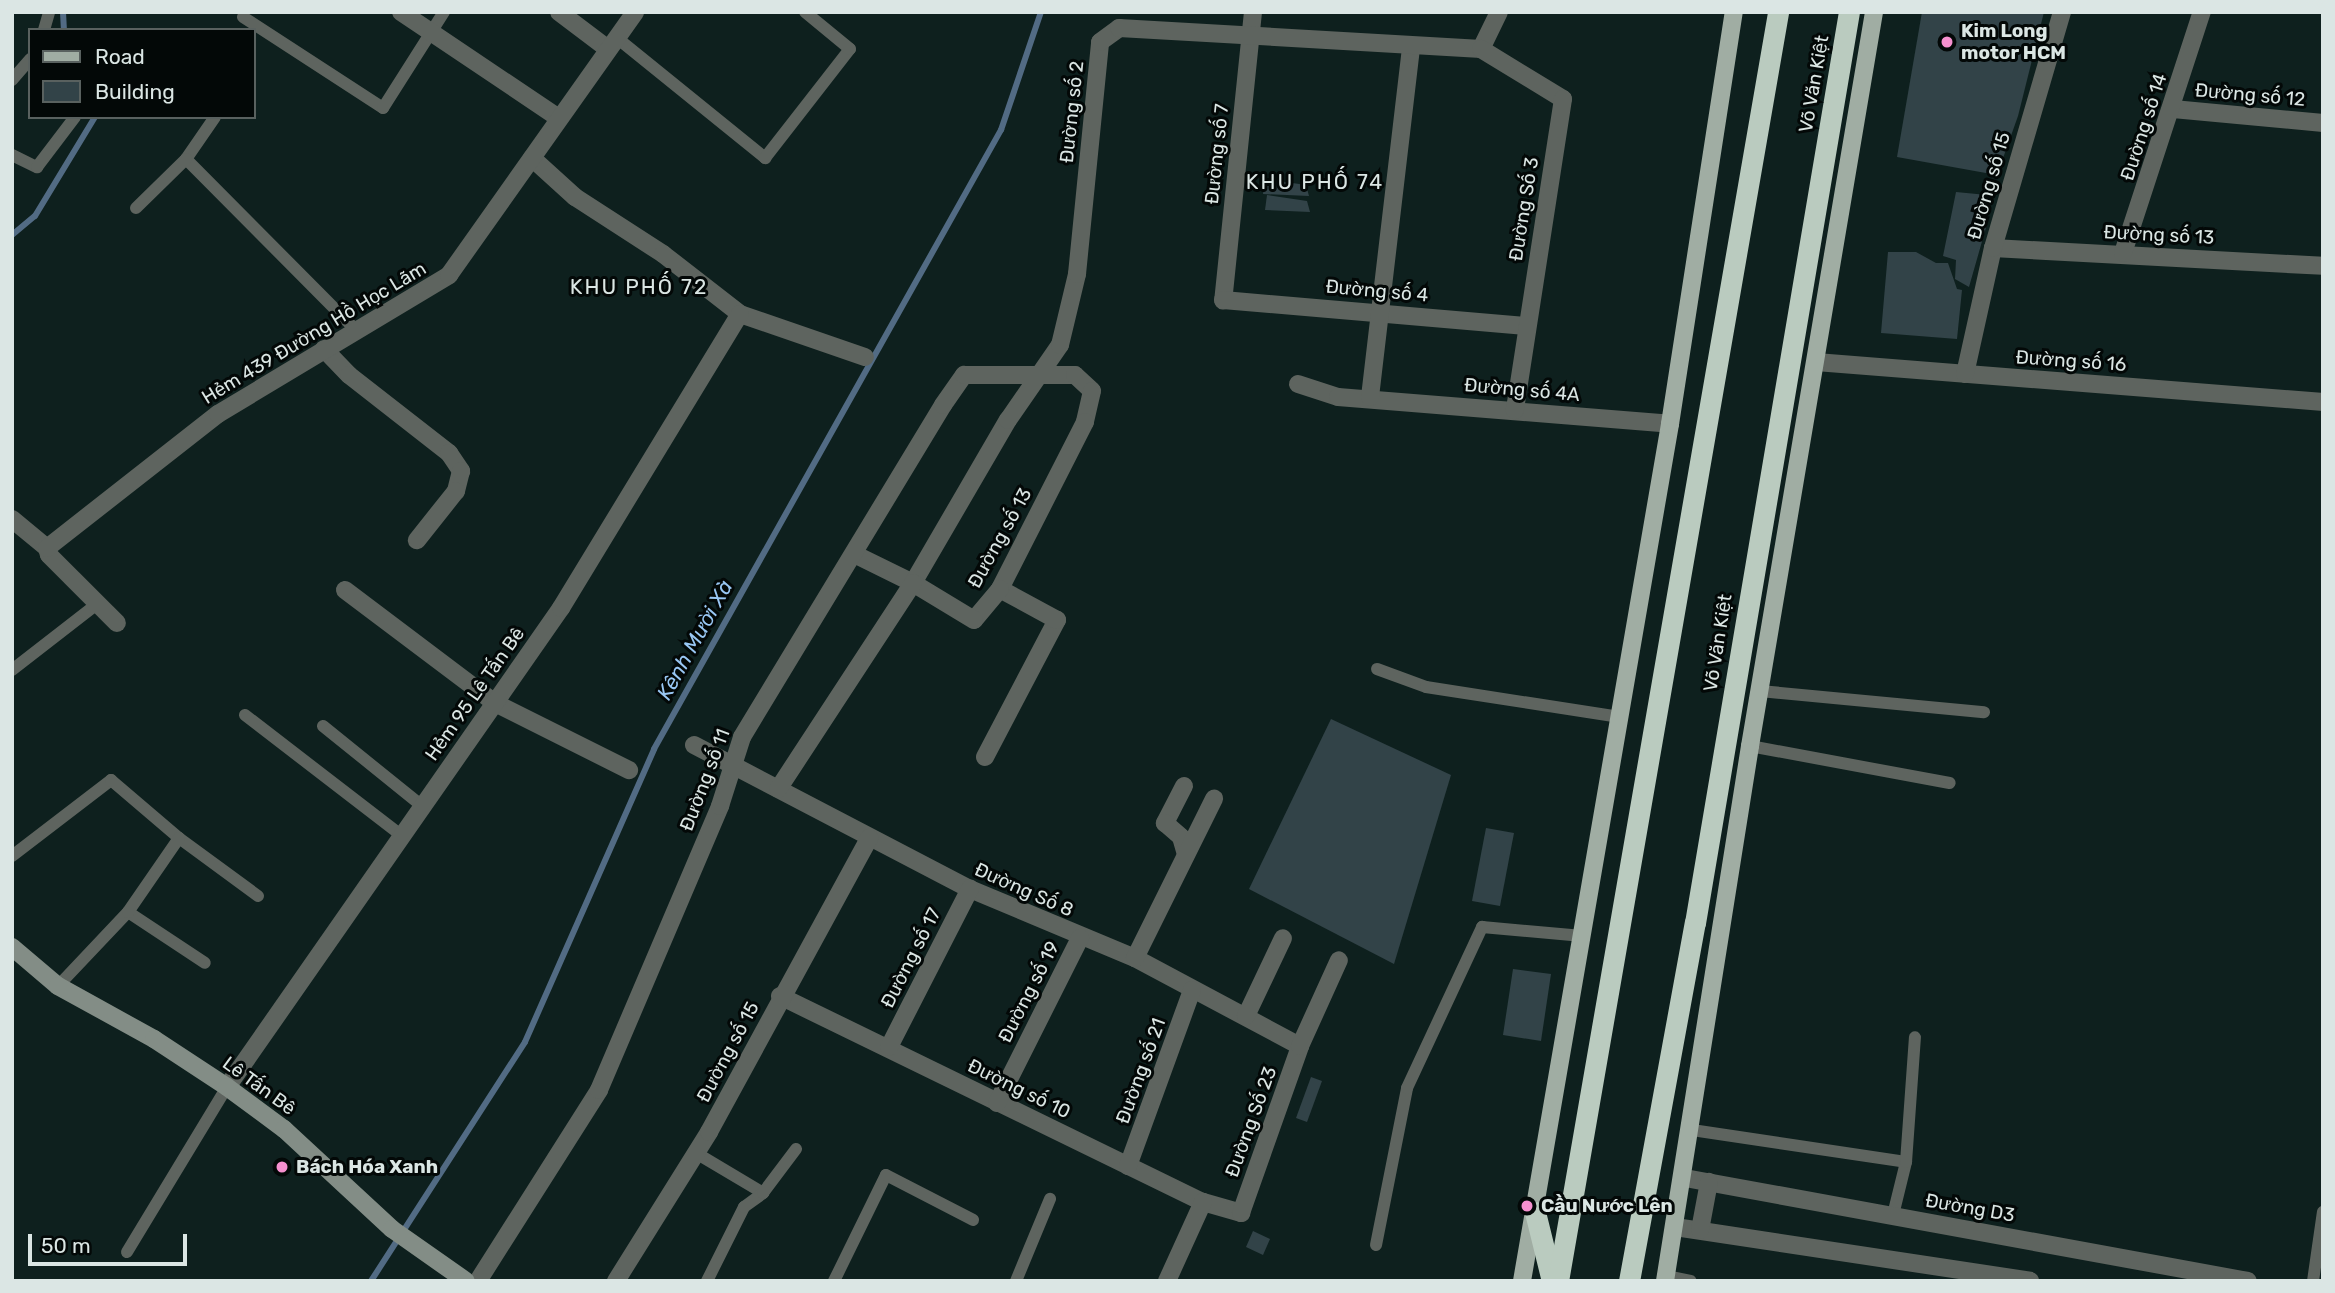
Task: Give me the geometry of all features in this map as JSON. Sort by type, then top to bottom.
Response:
[{"type":"highway","points":[[1558,1281],[1778,12]]},
{"type":"highway","name":"Võ Văn Kiệt","points":[[1629,1281],[1695,923],[1849,12]]},
{"type":"highway","points":[[1535,1212],[1552,1281]]},
{"type":"main road","points":[[1522,1281],[1670,424],[1734,12]]},
{"type":"main road","points":[[1666,1279],[1685,1178],[1749,746],[1874,12]]},
{"type":"street","points":[[401,12],[432,30],[559,118]]},
{"type":"street","points":[[559,12],[612,44]]},
{"type":"street","name":"Hẻm 439 Đường Hồ Học Lãm","points":[[47,548],[218,414],[449,275],[635,12]]},
{"type":"street","name":"Đường số 7","points":[[1223,300],[1253,12]]},
{"type":"street","points":[[1481,48],[1499,12]]},
{"type":"street","name":"Đường số 15","points":[[1965,374],[1993,248],[2062,12]]},
{"type":"street","name":"Đường số 14","points":[[2123,253],[2174,109],[2202,12]]},
{"type":"street","name":"Đường số 2","points":[[913,583],[1039,372],[1060,345],[1077,274],[1100,42],[1119,27],[1481,48]]},
{"type":"street","points":[[1370,397],[1411,46]]},
{"type":"street","name":"Đường Số 3","points":[[1481,48],[1563,99],[1515,411]]},
{"type":"street","name":"Đường số 12","points":[[2174,109],[2323,123]]},
{"type":"street","points":[[532,158],[575,197],[663,254],[740,314],[865,357]]},
{"type":"street","name":"Đường số 13","points":[[1993,248],[2323,266]]},
{"type":"street","name":"Đường số 4","points":[[1223,300],[1526,326]]},
{"type":"street","name":"Hẻm 95 Lê Tấn Bê","points":[[227,1087],[561,608],[740,314]]},
{"type":"street","points":[[324,349],[349,375],[449,453],[461,471],[456,491],[417,540]]},
{"type":"street","name":"Đường số 16","points":[[1816,362],[2323,401]]},
{"type":"street","name":"Đường số 13","points":[[913,583],[974,620],[1000,589],[1085,422],[1092,391],[1075,375],[1039,372]]},
{"type":"street","name":"Đường số 11","points":[[478,1281],[599,1090],[735,764],[742,737],[964,375],[1039,372]]},
{"type":"street","name":"Đường số 4A","points":[[1298,384],[1338,397],[1370,397],[1670,424]]},
{"type":"street","points":[[12,519],[47,548],[49,555],[117,623]]},
{"type":"street","points":[[778,789],[913,583],[854,554]]},
{"type":"street","points":[[985,757],[1057,620],[1000,589]]},
{"type":"street","points":[[345,590],[495,703],[629,769]]},
{"type":"street","name":"Đường Số 8","points":[[694,745],[735,764],[869,838],[970,889],[1080,938],[1135,958],[1300,1046]]},
{"type":"street","points":[[1184,786],[1165,823],[1181,837],[1186,854]]},
{"type":"street","points":[[1135,958],[1214,799]]},
{"type":"street","name":"Đường số 15","points":[[616,1281],[696,1153],[869,838]]},
{"type":"street","name":"Đường số 17","points":[[889,1047],[970,889]]},
{"type":"street","points":[[1247,1016],[1283,937]]},
{"type":"street","name":"Đường số 19","points":[[997,1103],[1080,938]]},
{"type":"street","name":"Lê Tấn Bê","points":[[12,947],[58,986],[154,1039],[227,1087],[284,1129],[392,1229],[466,1281]]},
{"type":"street","name":"Đường Số 23","points":[[1241,1213],[1300,1046],[1339,960]]},
{"type":"street","name":"Đường số 21","points":[[1128,1166],[1192,990]]},
{"type":"street","name":"Đường số 10","points":[[780,996],[1203,1202],[1241,1213]]},
{"type":"street","name":"Đường D3","points":[[1685,1178],[2248,1281]]},
{"type":"street","points":[[1700,1230],[1709,1182]]},
{"type":"street","points":[[1167,1281],[1203,1202]]},
{"type":"street","points":[[1675,1227],[2030,1281]]},
{"type":"lane","points":[[243,18],[383,108],[444,12]]},
{"type":"lane","points":[[612,44],[765,158],[850,49],[805,12]]},
{"type":"lane","points":[[12,80],[28,61]]},
{"type":"lane","points":[[12,155],[37,167],[73,119]]},
{"type":"lane","points":[[136,208],[186,159],[214,119]]},
{"type":"lane","points":[[186,159],[356,330]]},
{"type":"lane","points":[[12,670],[97,604]]},
{"type":"lane","points":[[1377,669],[1426,687],[1620,717]]},
{"type":"lane","points":[[1760,691],[1983,712]]},
{"type":"lane","points":[[245,715],[402,836]]},
{"type":"lane","points":[[323,726],[422,806]]},
{"type":"lane","points":[[1749,746],[1950,783]]},
{"type":"lane","points":[[12,856],[111,779],[179,838],[258,896]]},
{"type":"lane","points":[[58,986],[128,912],[179,838]]},
{"type":"lane","points":[[128,912],[205,964]]},
{"type":"lane","points":[[1376,1245],[1407,1088],[1482,927],[1583,936]]},
{"type":"lane","points":[[1893,1215],[1906,1162],[1915,1037]]},
{"type":"lane","points":[[127,1252],[227,1087]]},
{"type":"lane","points":[[1692,1130],[1906,1162]]},
{"type":"lane","points":[[707,1281],[744,1207],[763,1194],[796,1149]]},
{"type":"lane","points":[[696,1153],[763,1194]]},
{"type":"lane","points":[[834,1281],[887,1175],[973,1220]]},
{"type":"lane","points":[[1016,1281],[1050,1199]]},
{"type":"lane","points":[[2312,1281],[2323,1212]]},
{"type":"lane","points":[[1666,1279],[1691,1281]]},
{"type":"building","points":[[1922,12],[2044,12],[2018,116],[1997,175],[1897,157]]},
{"type":"building","points":[[1265,179],[1306,185],[1309,196],[1263,194]]},
{"type":"building","points":[[1956,192],[1987,195],[1981,223],[1987,224],[1969,287],[1955,279],[1956,260],[1943,256]]},
{"type":"building","points":[[1267,195],[1307,201],[1310,212],[1265,210]]},
{"type":"building","points":[[1888,252],[1916,252],[1936,263],[1948,263],[1957,289],[1962,290],[1957,339],[1881,333]]},
{"type":"building","points":[[1331,719],[1451,775],[1394,964],[1249,889]]},
{"type":"building","points":[[1486,828],[1514,833],[1500,906],[1472,901]]},
{"type":"building","points":[[1513,969],[1551,974],[1541,1041],[1503,1035]]},
{"type":"building","points":[[1311,1077],[1322,1081],[1307,1122],[1296,1118]]},
{"type":"building","points":[[1253,1231],[1270,1239],[1263,1255],[1246,1247]]},
{"type":"waterway","points":[[63,12],[64,28]]},
{"type":"waterway","name":"Kênh Mười Xà","points":[[371,1281],[525,1042],[654,749],[1001,130],[1041,12]]},
{"type":"waterway","points":[[12,235],[35,216],[94,119]]},
{"type":"place","name":"Kim Long motor HCM","points":[[1947,42]]},
{"type":"place","name":"Bách Hóa Xanh","points":[[282,1167]]},
{"type":"place","name":"Cầu Nước Lên","points":[[1527,1206]]},
{"type":"district","name":"KHU PHỐ 74","points":[[1315,182]]},
{"type":"district","name":"KHU PHỐ 72","points":[[639,287]]}]
